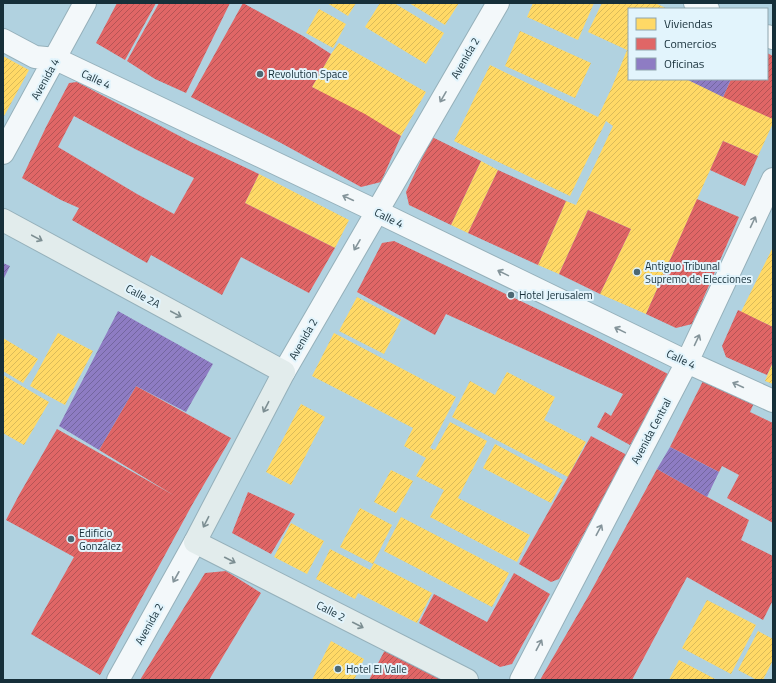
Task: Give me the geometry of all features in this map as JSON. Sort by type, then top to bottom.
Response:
[{"type":"main road","name":"Calle 2A","points":[[3,220],[284,372]]},
{"type":"main road","name":"Avenida 2","points":[[195,542],[284,372]]},
{"type":"main road","name":"Calle 2","points":[[195,542],[467,680]]},
{"type":"street","name":"Avenida 4","points":[[3,153],[56,59],[85,3]]},
{"type":"street","name":"Avenida 2","points":[[284,372],[498,3]]},
{"type":"street","points":[[695,3],[706,8]]},
{"type":"street","name":"Calle 4","points":[[3,40],[35,57],[56,59],[687,362],[773,401]]},
{"type":"street","name":"Avenida Central","points":[[521,680],[687,362],[773,179]]},
{"type":"street","name":"Avenida 2","points":[[118,680],[195,542]]},
{"type":"building: Viviendas","points":[[327,3],[356,3],[348,16]]},
{"type":"building: Viviendas","points":[[380,3],[394,3],[444,33],[426,64],[365,27]]},
{"type":"building: Viviendas","points":[[409,3],[459,3],[445,25]]},
{"type":"building: Viviendas","points":[[533,3],[594,3],[578,40],[527,17]]},
{"type":"building: Viviendas","points":[[602,3],[655,3],[666,8],[628,8],[628,80],[688,80],[773,119],[773,123],[758,156],[723,141],[646,314],[600,294],[631,229],[588,210],[559,274],[538,265],[566,201],[576,205],[613,126],[606,121],[570,196],[454,141],[490,65],[598,117],[627,50],[588,32]]},
{"type":"building: Viviendas","points":[[319,9],[346,24],[333,48],[306,33]]},
{"type":"building: Viviendas","points":[[520,31],[591,63],[575,98],[505,66]]},
{"type":"building: Viviendas","points":[[339,43],[426,92],[401,136],[312,87]]},
{"type":"building: Viviendas","points":[[3,56],[29,70],[3,118]]},
{"type":"building: Viviendas","points":[[481,161],[498,170],[468,233],[451,225]]},
{"type":"building: Viviendas","points":[[259,174],[349,220],[335,248],[245,203]]},
{"type":"building: Viviendas","points":[[773,247],[773,327],[741,312]]},
{"type":"building: Viviendas","points":[[357,297],[401,320],[384,354],[339,331]]},
{"type":"building: Viviendas","points":[[58,333],[93,351],[65,405],[30,386]]},
{"type":"building: Viviendas","points":[[334,333],[456,397],[430,448],[435,450],[450,422],[487,441],[458,498],[530,535],[517,562],[430,517],[444,490],[416,476],[426,458],[404,446],[413,428],[312,376]]},
{"type":"building: Viviendas","points":[[3,338],[38,359],[23,383],[3,371]]},
{"type":"building: Viviendas","points":[[773,362],[773,384],[765,381]]},
{"type":"building: Viviendas","points":[[507,372],[555,397],[544,420],[586,442],[568,477],[452,417],[470,381],[495,395]]},
{"type":"building: Viviendas","points":[[3,375],[49,402],[24,445],[3,433]]},
{"type":"building: Viviendas","points":[[301,404],[325,417],[291,485],[266,472]]},
{"type":"building: Viviendas","points":[[495,444],[563,480],[551,503],[483,468]]},
{"type":"building: Viviendas","points":[[391,470],[413,481],[396,513],[374,502]]},
{"type":"building: Viviendas","points":[[360,508],[392,525],[373,564],[340,547]]},
{"type":"building: Viviendas","points":[[401,517],[509,573],[492,607],[384,551]]},
{"type":"building: Viviendas","points":[[291,523],[324,541],[307,574],[274,557]]},
{"type":"building: Viviendas","points":[[330,549],[370,570],[374,563],[432,593],[417,623],[358,593],[355,599],[316,579]]},
{"type":"building: Viviendas","points":[[707,600],[756,625],[731,674],[682,648]]},
{"type":"building: Viviendas","points":[[758,631],[773,639],[773,660],[763,680],[757,680],[738,670]]},
{"type":"building: Viviendas","name":"Hotel El Valle","points":[[331,641],[364,659],[354,680],[312,680]]},
{"type":"building: Viviendas","points":[[679,660],[717,680],[669,680]]},
{"type":"building: Comercios","points":[[117,3],[156,3],[125,60],[96,43]]},
{"type":"building: Comercios","points":[[159,3],[230,3],[186,93],[155,79],[127,61]]},
{"type":"building: Comercios","points":[[243,3],[303,36],[331,54],[312,87],[365,114],[401,136],[381,182],[361,187],[281,143],[191,97]]},
{"type":"building: Comercios","points":[[768,54],[773,56],[773,119],[723,97],[731,80],[768,80]]},
{"type":"building: Comercios","points":[[77,82],[191,142],[259,174],[245,203],[335,248],[309,293],[241,257],[222,295],[151,255],[147,263],[72,220],[79,208],[61,200],[22,178],[69,83]],"holes":[[[74,116],[135,149],[194,178],[174,214],[58,147]]]},
{"type":"building: Comercios","points":[[432,137],[481,161],[451,225],[409,205],[406,192]]},
{"type":"building: Comercios","points":[[723,141],[758,156],[745,186],[710,170]]},
{"type":"building: Comercios","points":[[498,170],[566,201],[538,265],[468,233]]},
{"type":"building: Comercios","points":[[697,199],[739,217],[692,324],[676,328],[646,314]]},
{"type":"building: Comercios","points":[[588,210],[631,229],[600,294],[559,274]]},
{"type":"building: Comercios","points":[[394,241],[592,335],[668,374],[652,407],[630,445],[597,427],[605,412],[611,416],[623,394],[446,314],[435,335],[357,292],[382,243]]},
{"type":"building: Comercios","points":[[738,310],[773,327],[773,362],[767,375],[726,357],[722,346]]},
{"type":"building: Comercios","points":[[704,379],[754,403],[750,412],[773,423],[773,523],[727,498],[739,475],[722,466],[719,472],[670,447]]},
{"type":"building: Comercios","points":[[136,386],[231,438],[192,505],[100,675],[31,634],[74,557],[6,520],[57,429],[175,496],[99,450]]},
{"type":"building: Comercios","points":[[591,436],[627,455],[559,579],[551,582],[519,564]]},
{"type":"building: Comercios","points":[[657,469],[749,520],[741,540],[773,556],[773,600],[763,620],[687,577],[632,680],[540,680],[589,595]]},
{"type":"building: Comercios","points":[[248,492],[295,514],[271,554],[232,533]]},
{"type":"building: Comercios","points":[[226,571],[261,593],[209,680],[140,680],[205,573]]},
{"type":"building: Comercios","points":[[514,573],[550,594],[512,664],[500,667],[419,623],[434,594],[487,622]]},
{"type":"building: Comercios","points":[[385,650],[442,680],[369,680]]},
{"type":"building: Oficinas","points":[[688,80],[731,80],[723,97]]},
{"type":"building: Oficinas","points":[[3,263],[10,266],[3,280]]},
{"type":"building: Oficinas","points":[[118,311],[213,364],[186,412],[136,386],[99,450],[59,426]]},
{"type":"building: Oficinas","points":[[670,447],[719,472],[707,497],[657,469]]},
{"type":"place","name":"Revolution Space","points":[[260,74]]},
{"type":"place","name":"Antiguo Tribunal Supremo de Elecciones","points":[[637,272]]},
{"type":"place","name":"Hotel Jerusalem","points":[[511,295]]},
{"type":"place","name":"Edificio González","points":[[71,539]]},
{"type":"place","name":"Hotel El Valle","points":[[338,669]]}]
